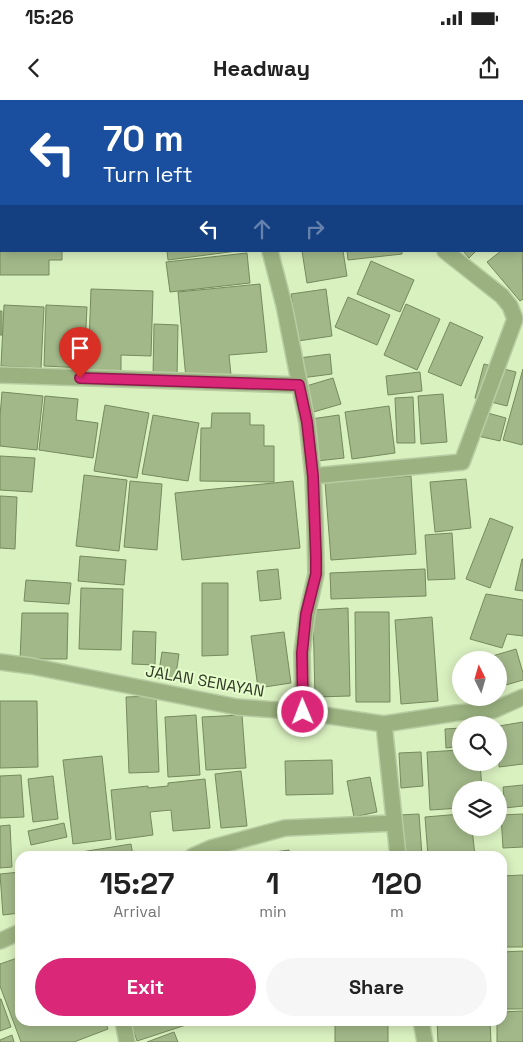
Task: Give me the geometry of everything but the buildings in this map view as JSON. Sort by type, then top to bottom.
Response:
[{"type":"street","points":[[270,252],[284,305],[307,422],[313,476],[316,574],[306,614],[302,653],[303,712]]},
{"type":"street","points":[[313,476],[462,462],[515,319],[510,306],[502,296],[446,252]]},
{"type":"street","points":[[0,375],[299,385]]},
{"type":"street","name":"JALAN SENAYAN","points":[[0,662],[31,666],[237,707],[303,712],[384,724],[456,713],[494,710],[523,697]]},
{"type":"street","points":[[384,724],[397,851]]},
{"type":"street","points":[[204,851],[285,828],[394,823]]},
{"type":"street","points":[[0,940],[15,934]]},
{"type":"street","points":[[124,1026],[128,1042]]},
{"type":"street","points":[[422,1026],[425,1042]]},
{"type":"route","points":[[80,378],[299,385],[307,422],[313,476],[316,557],[316,574],[306,614],[302,653],[303,712]]}]
